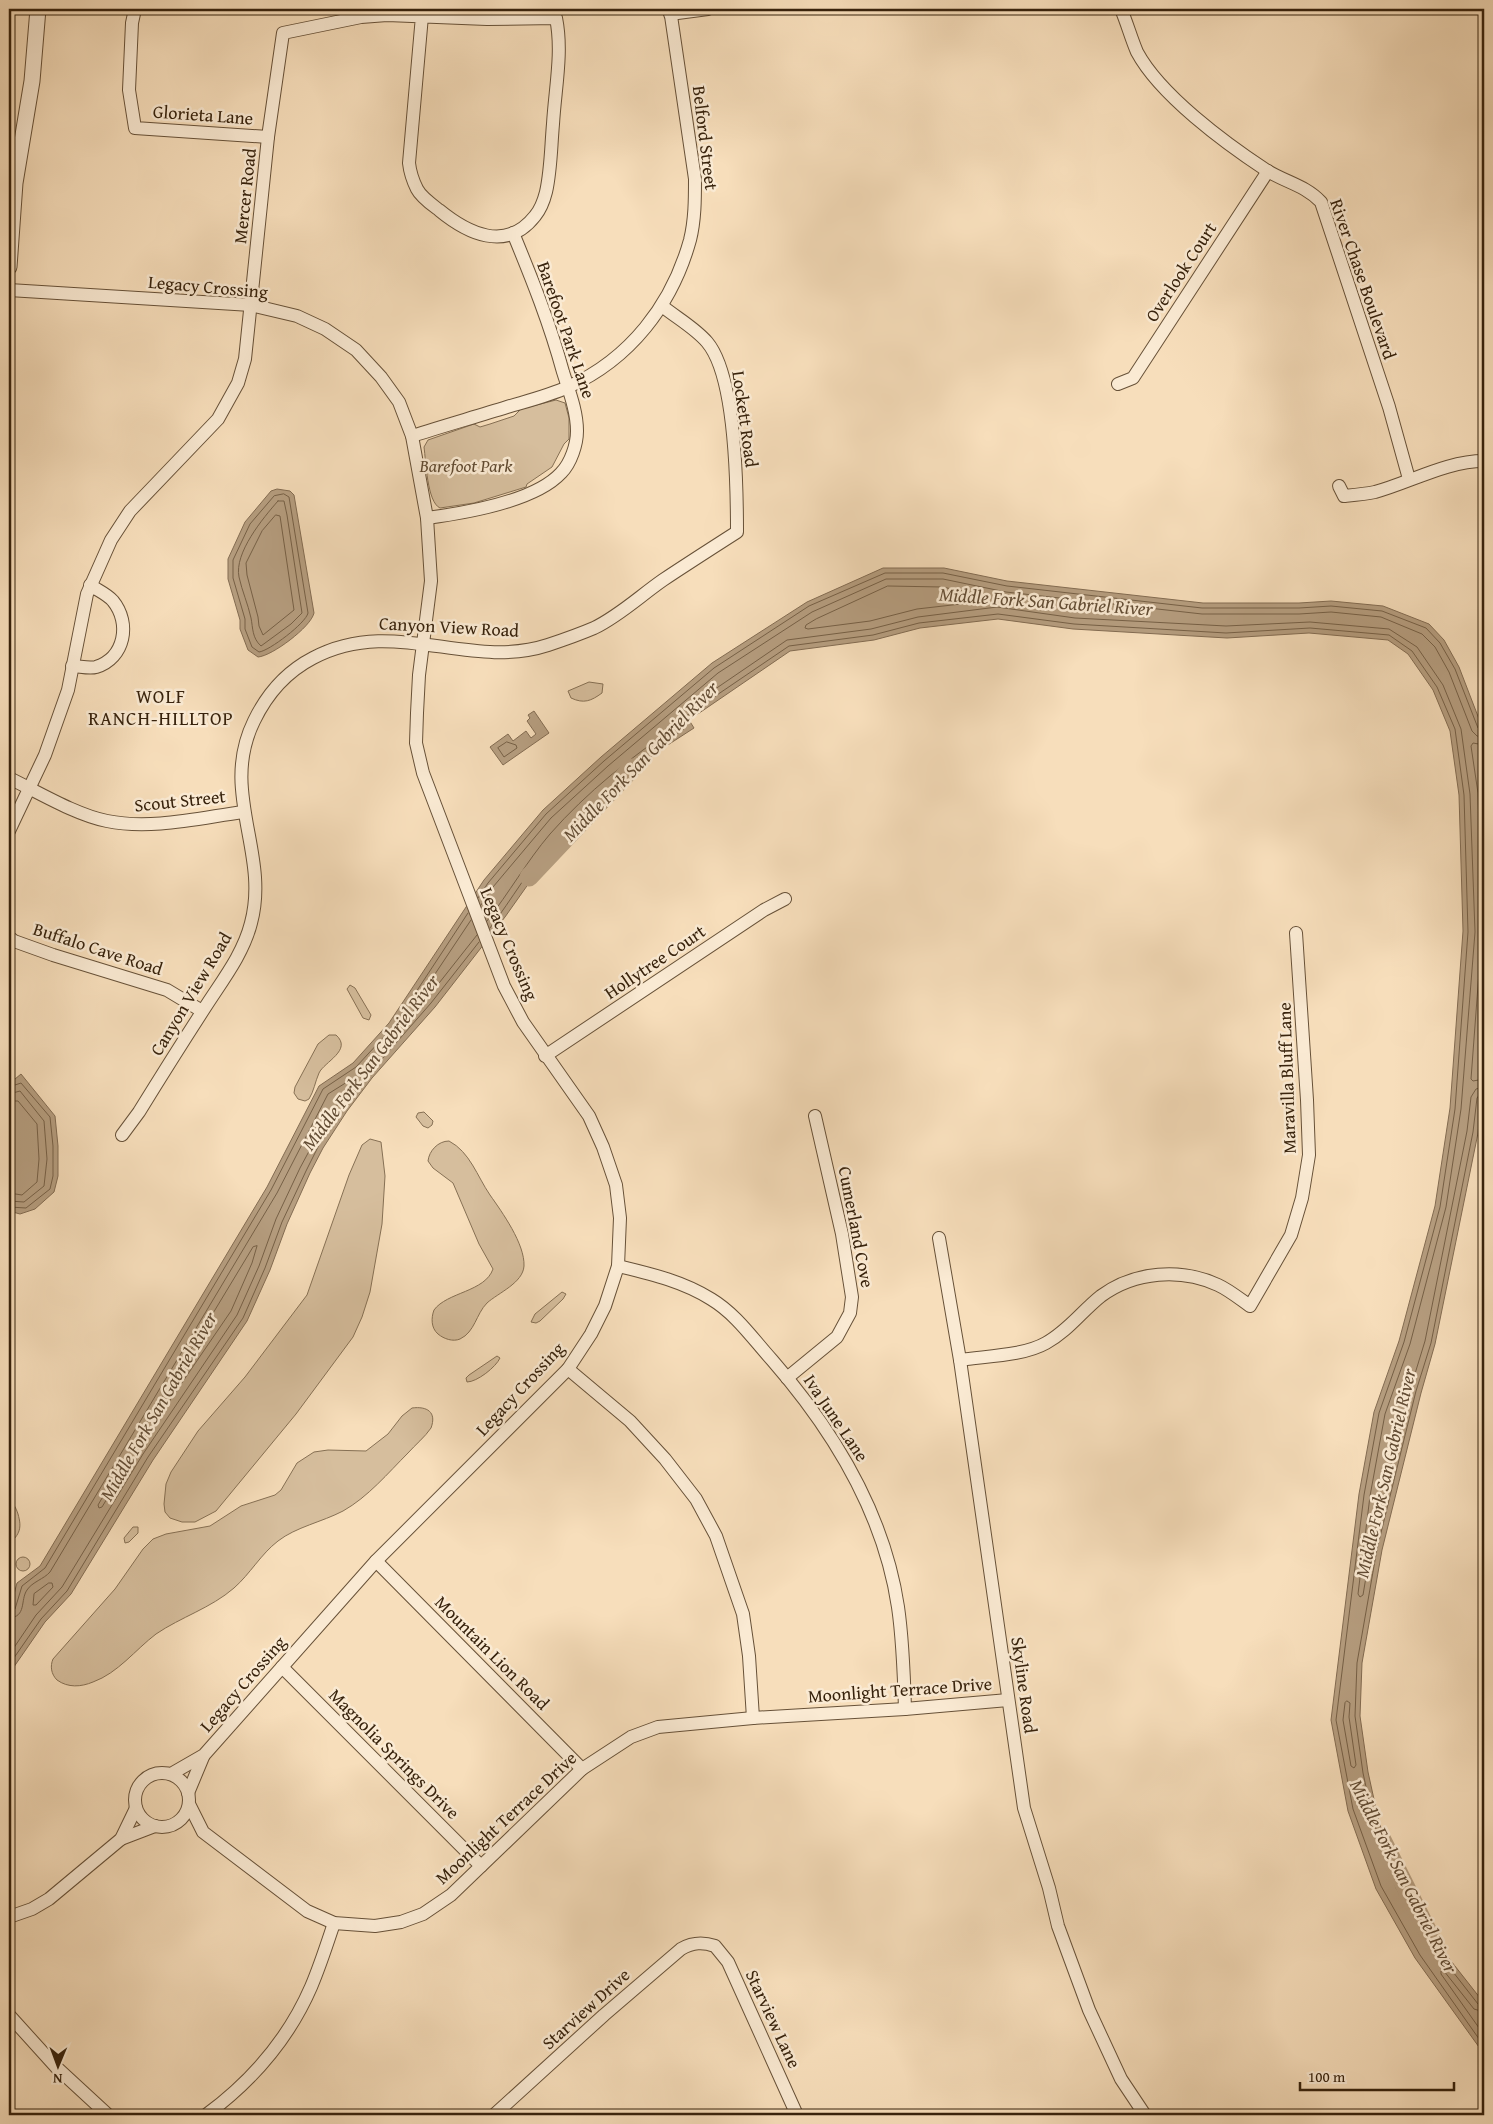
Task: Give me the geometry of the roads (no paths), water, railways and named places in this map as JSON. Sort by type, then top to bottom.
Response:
[{"type":"street","points":[[9,267],[16,184],[32,81],[38,9]]},
{"type":"street","name":"Glorieta Lane","points":[[134,9],[130,90],[136,128],[268,137]]},
{"type":"street","points":[[670,11],[708,9]]},
{"type":"street","name":"River Chase Boulevard","points":[[1122,9],[1137,51],[1157,81],[1227,142],[1268,171],[1306,189],[1321,202],[1389,407],[1409,479]]},
{"type":"street","name":"Belford Street","points":[[412,436],[568,387],[587,377],[618,354],[641,334],[662,306],[690,239],[695,198],[695,179],[670,11]]},
{"type":"street","points":[[422,12],[409,164],[410,173],[418,190],[458,225],[474,234],[490,237],[513,233]]},
{"type":"street","name":"Mercer Road","points":[[9,831],[30,788],[68,690],[90,585],[111,540],[130,512],[218,419],[238,382],[246,359],[268,137],[283,33],[361,17],[422,12],[487,19],[556,18],[560,37],[546,193],[535,216],[513,233]]},
{"type":"street","name":"Overlook Court","points":[[1118,384],[1133,378],[1268,171]]},
{"type":"street","name":"Barefoot Park Lane","points":[[427,518],[477,510],[533,492],[548,484],[562,472],[572,454],[577,432],[575,410],[550,327],[513,233]]},
{"type":"street","name":"Legacy Crossing","points":[[9,290],[251,306],[297,316],[325,329],[356,350],[381,377],[398,402],[412,436],[427,518],[431,581],[419,675],[416,743],[423,773],[495,965],[523,1022],[545,1056],[589,1116],[603,1146],[616,1185],[620,1218],[618,1266],[605,1306],[591,1334],[568,1369],[376,1561],[204,1755],[171,1774],[154,1774],[146,1778],[139,1785],[136,1793],[136,1808],[122,1839]]},
{"type":"street","name":"Lockett Road","points":[[662,306],[707,342],[717,356],[724,377],[737,487],[737,532]]},
{"type":"street","points":[[1339,486],[1344,496],[1374,492],[1409,479],[1474,461],[1484,461]]},
{"type":"street","name":"Canyon View Road","points":[[122,1135],[139,1112],[239,954],[251,923],[256,887],[254,865],[243,812],[240,773],[246,740],[266,698],[286,675],[303,663],[332,648],[361,641],[380,640],[490,651],[518,651],[546,646],[594,627],[737,532]]},
{"type":"street","points":[[72,666],[94,668],[108,661],[122,644],[124,625],[120,611],[112,599],[90,585]]},
{"type":"street","name":"Scout Street","points":[[9,778],[84,814],[105,821],[126,824],[148,824],[243,812]]},
{"type":"street","name":"Hollytree Court","points":[[545,1056],[764,910],[785,899]]},
{"type":"street","name":"Maravilla Bluff Lane","points":[[960,1360],[1027,1351],[1044,1345],[1061,1335],[1102,1296],[1125,1283],[1155,1274],[1174,1274],[1211,1282],[1219,1285],[1250,1306],[1291,1235],[1302,1198],[1309,1155],[1308,1106],[1296,933]]},
{"type":"street","name":"Buffalo Cave Road","points":[[9,937],[14,941],[53,955],[167,990],[202,1011]]},
{"type":"street","name":"Cumerland Cove","points":[[787,1378],[837,1337],[850,1313],[852,1297],[842,1234],[816,1116]]},
{"type":"street","name":"Skyline Road","points":[[939,1238],[960,1360],[1024,1808],[1049,1888],[1058,1926],[1104,2046],[1121,2079],[1145,2115]]},
{"type":"street","name":"Iva June Lane","points":[[618,1266],[662,1276],[711,1299],[729,1311],[787,1378],[839,1447],[871,1510],[884,1549],[898,1605],[903,1649],[905,1709]]},
{"type":"street","points":[[568,1369],[630,1421],[665,1459],[696,1499],[712,1528],[743,1614],[749,1656],[753,1718]]},
{"type":"street","name":"Mountain Lion Road","points":[[376,1561],[582,1769]]},
{"type":"street","name":"Magnolia Springs Drive","points":[[282,1667],[481,1866]]},
{"type":"street","name":"Moonlight Terrace Drive","points":[[176,1823],[203,1832],[307,1911],[334,1922],[375,1926],[401,1922],[423,1914],[452,1895],[542,1810],[582,1769],[631,1737],[658,1727],[753,1718],[905,1709],[1008,1700]]},
{"type":"street","name":"Legacy Crossing","points":[[176,1823],[183,1817],[204,1755]]},
{"type":"street","points":[[171,1774],[184,1785],[188,1798]]},
{"type":"street","name":"Moonlight Terrace Drive","points":[[188,1798],[203,1832]]},
{"type":"street","points":[[136,1808],[142,1819],[155,1826]]},
{"type":"street","points":[[9,1917],[32,1909],[49,1899],[122,1839],[155,1826],[167,1826],[176,1823]]},
{"type":"street","points":[[206,2115],[248,2081],[276,2049],[311,1987],[334,1922]]},
{"type":"street","name":"Starview Drive","points":[[494,2115],[681,1949],[688,1945],[708,1944]]},
{"type":"street","name":"Starview Lane","points":[[708,1944],[716,1946],[728,1962],[797,2115]]},
{"type":"street","points":[[9,2016],[56,2068],[108,2115]]},
{"type":"water","points":[[277,489],[290,491],[294,495],[314,613],[299,633],[272,652],[258,657],[248,650],[240,629],[240,620],[228,579],[228,559],[245,522],[271,491]]},
{"type":"water","points":[[883,568],[944,568],[1007,581],[1203,603],[1331,601],[1383,606],[1429,624],[1444,640],[1459,667],[1484,732],[1484,1078],[1478,1133],[1435,1344],[1382,1550],[1362,1663],[1360,1716],[1368,1772],[1379,1822],[1401,1886],[1429,1933],[1484,2003],[1484,2054],[1415,1958],[1376,1889],[1348,1811],[1331,1720],[1359,1494],[1374,1412],[1399,1341],[1435,1206],[1450,1108],[1463,931],[1459,795],[1450,731],[1433,690],[1408,654],[1388,640],[1309,633],[1227,638],[1073,629],[998,619],[920,628],[874,640],[790,651],[689,720],[694,728],[660,750],[603,795],[558,842],[505,917],[435,1007],[372,1078],[347,1111],[323,1148],[310,1173],[247,1321],[153,1460],[71,1594],[45,1622],[9,1674],[9,1613],[17,1583],[40,1566],[267,1187],[319,1086],[353,1063],[389,1023],[484,880],[543,810],[601,757],[712,663],[807,602]]},
{"type":"water","points":[[534,711],[549,733],[503,765],[490,747],[508,734],[513,741],[526,731],[531,738],[536,734],[527,721],[530,718],[528,715]]},
{"type":"water","points":[[21,1074],[55,1116],[58,1176],[54,1192],[35,1209],[20,1214],[9,1211],[9,1084]]},
{"type":"waterway","name":"Middle Fork San Gabriel River","points":[[529,877],[632,768]]},
{"type":"waterway","name":"Middle Fork San Gabriel River","points":[[1382,1840],[1437,1950]]},
{"type":"district","name":"WOLF RANCH-HILLTOP","points":[[161,707]]},
{"type":"park label","name":"Barefoot Park","points":[[466,466]]}]
